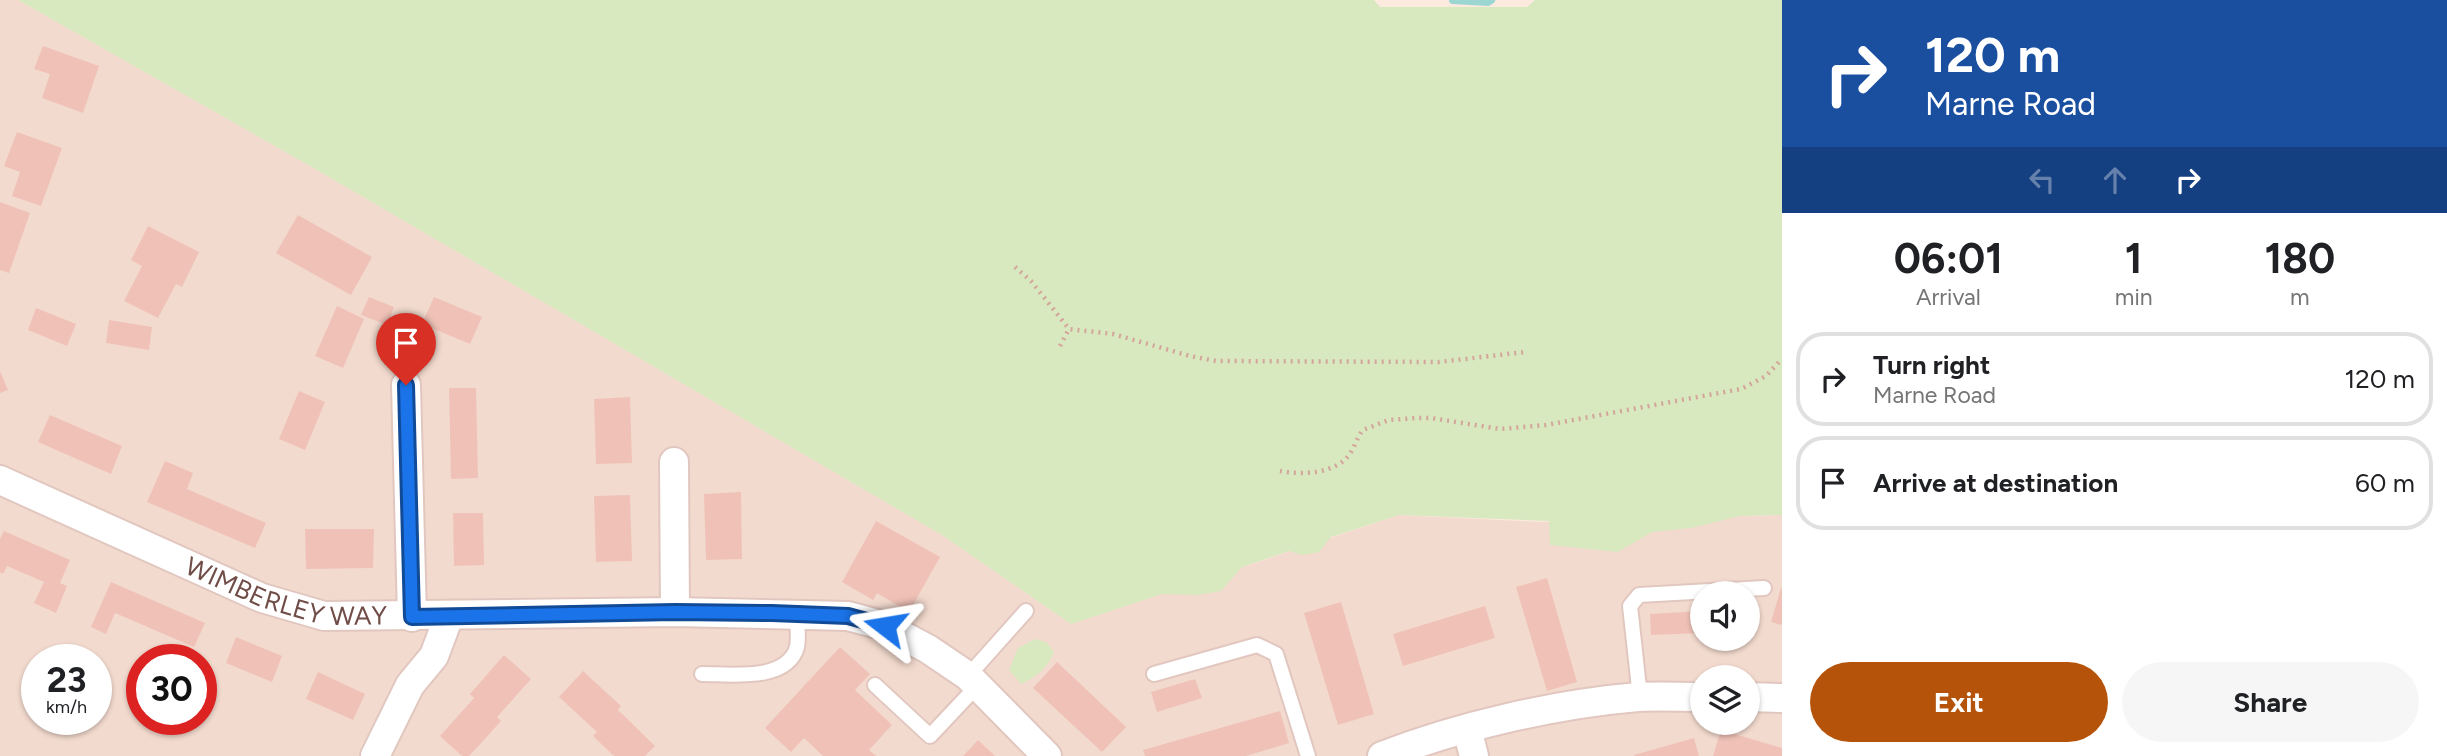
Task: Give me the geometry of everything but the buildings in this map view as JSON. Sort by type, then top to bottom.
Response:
[{"type":"street","points":[[406,385],[412,617]]},
{"type":"street","points":[[674,462],[675,612]]},
{"type":"street","name":"WIMBERLEY WAY","points":[[0,480],[262,598],[324,616],[675,612],[848,616],[885,626],[928,649],[973,681],[1047,756]]},
{"type":"street","points":[[375,756],[410,685],[434,656],[449,616]]},
{"type":"street","points":[[1382,756],[1471,743],[1560,707],[1640,697],[1690,697]]},
{"type":"street","points":[[1760,697],[1782,698]]},
{"type":"lane","points":[[1640,697],[1630,606],[1639,595],[1765,588]]},
{"type":"lane","points":[[875,685],[930,736],[1026,611]]},
{"type":"lane","points":[[702,674],[771,673],[788,663],[797,647],[797,614]]},
{"type":"lane","points":[[1154,674],[1257,645],[1276,654],[1308,756]]},
{"type":"path","points":[[1015,267],[1031,281],[1069,329],[1113,334],[1216,361],[1439,362],[1525,352]]},
{"type":"path","points":[[1060,346],[1069,329]]},
{"type":"path","points":[[1280,471],[1303,473],[1341,463],[1363,430],[1389,419],[1431,418],[1500,429],[1546,425],[1741,389],[1766,376],[1779,362]]},
{"type":"shaded area","points":[[0,0],[18,0],[310,166],[942,535],[1071,624],[1399,515],[1541,522],[1782,515],[1782,756],[0,756]]},
{"type":"green space","points":[[18,0],[1374,0],[1380,7],[1527,7],[1535,0],[1782,0],[1782,515],[1740,516],[1691,528],[1652,532],[1618,552],[1550,545],[1549,521],[1399,515],[1331,537],[1319,552],[1303,555],[1289,551],[1242,567],[1221,591],[1198,595],[1162,594],[1071,624],[942,535],[310,166]]},
{"type":"green space","points":[[1035,639],[1046,642],[1054,652],[1041,671],[1021,684],[1009,670],[1018,648]]},
{"type":"waterway","points":[[1453,0],[1491,0]]},
{"type":"route","points":[[406,385],[412,617],[772,613],[848,616],[885,626]]}]
